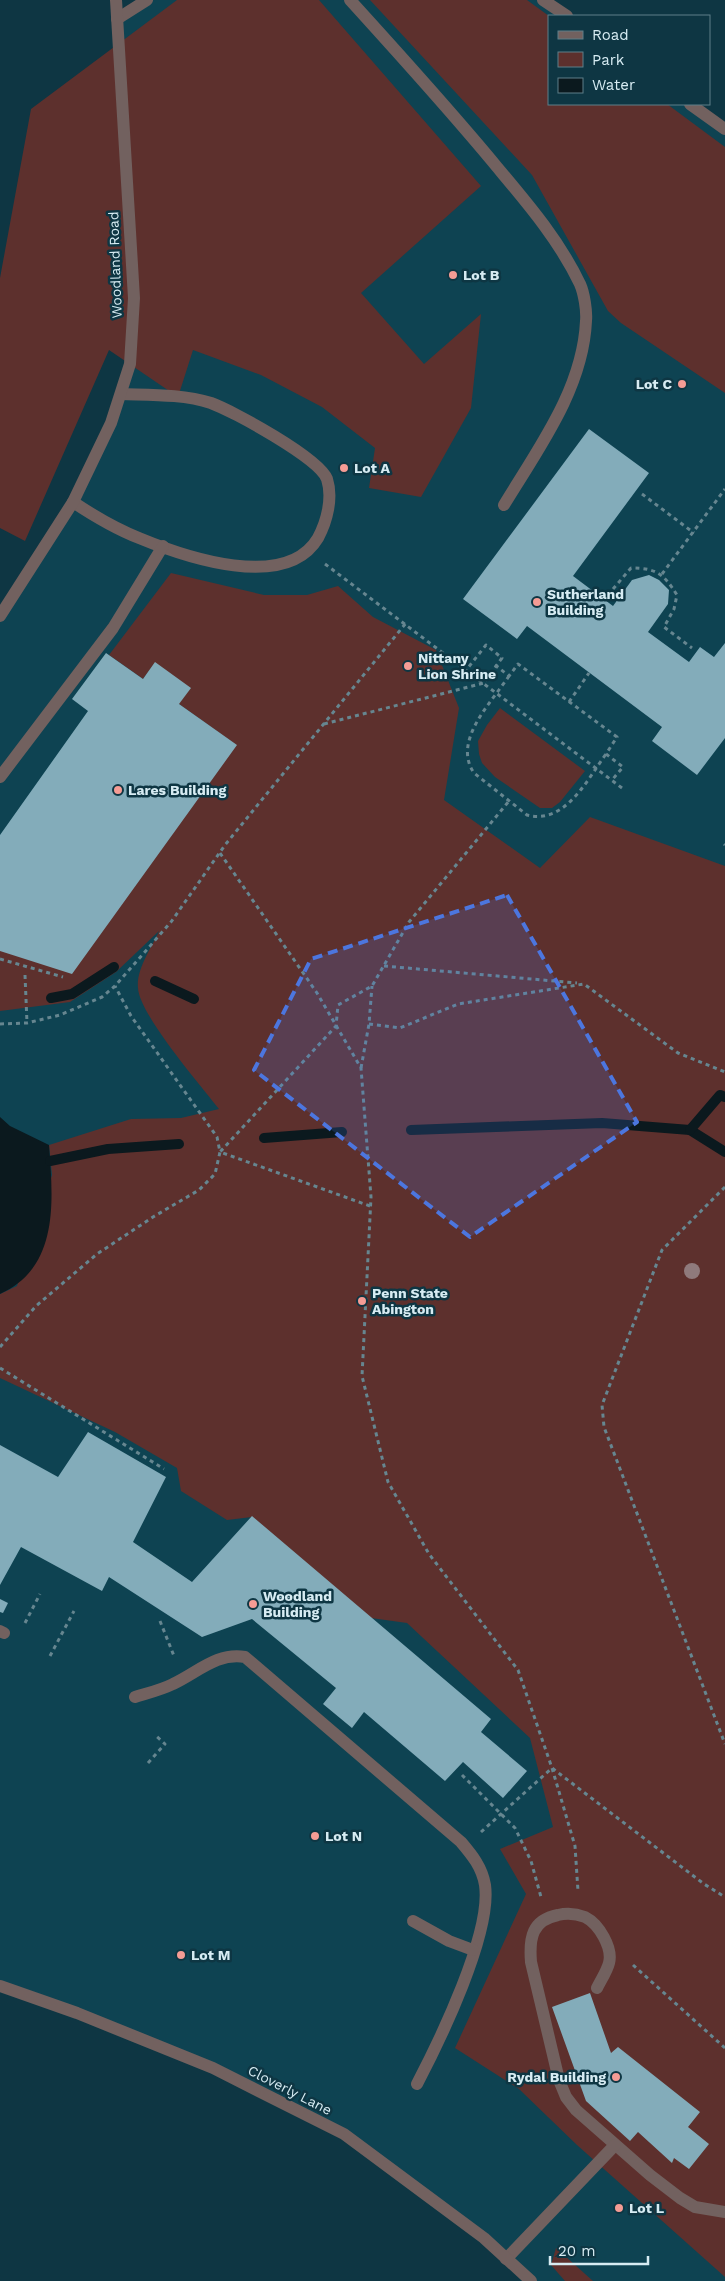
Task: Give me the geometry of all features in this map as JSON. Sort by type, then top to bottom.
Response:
[{"type":"street","name":"Woodland Road","points":[[0,616],[73,502],[111,423],[130,364],[134,298],[116,0]]},
{"type":"street","points":[[117,19],[147,0]]},
{"type":"street","points":[[350,0],[459,121],[549,229],[581,286],[586,319],[584,347],[579,366],[555,421],[504,505]]},
{"type":"street","points":[[543,0],[566,15]]},
{"type":"street","points":[[691,105],[725,129]]},
{"type":"street","points":[[73,502],[104,522],[140,539],[192,556],[250,569],[288,563],[312,547],[325,526],[329,500],[326,478],[306,457],[257,426],[210,403],[172,396],[121,394]]},
{"type":"street","points":[[0,777],[112,628],[163,546]]},
{"type":"street","points":[[135,1697],[173,1684],[221,1658],[235,1655],[245,1658],[462,1842],[477,1861],[485,1886],[483,1922],[440,2039],[417,2084]]},
{"type":"street","points":[[597,1988],[610,1963],[609,1949],[599,1930],[586,1918],[567,1913],[546,1917],[535,1929],[530,1944],[531,1962],[559,2080],[566,2097],[576,2110],[680,2198],[695,2207],[725,2212]]},
{"type":"street","points":[[413,1921],[449,1941],[473,1950]]},
{"type":"street","name":"Cloverly Lane","points":[[0,1986],[77,2013],[213,2068],[344,2134],[484,2238],[531,2281]]},
{"type":"street","points":[[506,2259],[615,2144]]},
{"type":"path","points":[[662,574],[725,489]]},
{"type":"path","points":[[642,494],[694,533]]},
{"type":"path","points":[[308,550],[622,788]]},
{"type":"path","points":[[613,589],[631,568],[643,568],[662,574],[677,595],[674,609],[664,627],[692,648]]},
{"type":"path","points":[[0,1024],[27,1023],[60,1015],[102,997],[115,986],[171,922],[220,852],[406,623]]},
{"type":"path","points":[[324,724],[484,683],[495,665],[502,658],[486,645],[467,669]]},
{"type":"path","points":[[518,664],[617,737],[596,768],[566,806],[554,813],[536,817],[527,815],[474,773],[468,765],[466,756],[469,735],[497,693],[518,664]]},
{"type":"path","points":[[495,665],[509,676]]},
{"type":"path","points":[[569,702],[590,673]]},
{"type":"path","points":[[606,754],[623,767],[612,780]]},
{"type":"path","points":[[509,801],[409,922],[372,986],[369,1024],[361,1068],[370,1206],[362,1376],[388,1482],[429,1554],[518,1670],[552,1768],[574,1846],[579,1904],[586,1918]]},
{"type":"path","points":[[220,852],[317,993],[361,1068]]},
{"type":"path","points":[[0,959],[63,977]]},
{"type":"path","points":[[384,966],[584,984],[678,1053],[725,1072]]},
{"type":"path","points":[[25,975],[27,1023]]},
{"type":"path","points":[[369,1024],[400,1028],[458,1004],[584,984]]},
{"type":"path","points":[[0,1347],[36,1306],[97,1254],[153,1217],[199,1190],[215,1174],[220,1152],[216,1137],[131,1016],[115,986]]},
{"type":"path","points":[[220,1152],[336,1026],[338,1005],[372,986]]},
{"type":"path","points":[[220,1152],[370,1206]]},
{"type":"path","points":[[725,1187],[662,1250],[602,1405],[604,1427],[725,1744]]},
{"type":"path","points":[[0,1368],[164,1469]]},
{"type":"path","points":[[24,1624],[40,1594]]},
{"type":"path","points":[[50,1656],[74,1611]]},
{"type":"path","points":[[160,1621],[174,1656]]},
{"type":"path","points":[[148,1763],[165,1744],[155,1735]]},
{"type":"path","points":[[480,1833],[552,1768]]},
{"type":"path","points":[[552,1768],[704,1884],[725,1897]]},
{"type":"path","points":[[462,1775],[515,1828],[531,1861],[546,1917]]},
{"type":"path","points":[[604,1940],[725,2048]]},
{"type":"highlighted area","points":[[507,895],[637,1122],[470,1237],[254,1070],[311,959]]},
{"type":"shaded area","name":"Penn State Abington","points":[[147,0],[543,0],[566,15],[548,15],[548,105],[691,105],[725,129],[725,2281],[531,2281],[344,2134],[213,2068],[0,1986],[0,616],[73,502],[130,364],[117,19]]},
{"type":"green space","points":[[177,0],[319,0],[481,186],[361,293],[424,364],[481,314],[471,408],[421,497],[369,488],[375,448],[322,407],[261,375],[193,350],[178,397],[109,350],[25,541],[0,528],[0,278],[31,109]]},
{"type":"green space","points":[[370,0],[527,0],[548,15],[548,105],[668,105],[725,147],[725,393],[621,323],[608,311],[532,175]]},
{"type":"green space","points":[[171,573],[264,595],[307,595],[338,586],[373,617],[436,650],[459,708],[444,800],[540,868],[590,817],[725,866],[725,2277],[577,2145],[519,2089],[455,2048],[526,1894],[500,1849],[553,1827],[530,1738],[407,1623],[371,1618],[252,1517],[227,1520],[181,1491],[177,1468],[115,1432],[0,1378],[0,1294],[17,1286],[52,1175],[49,1145],[131,1119],[181,1118],[219,1109],[159,1032],[141,1000],[138,988],[139,973],[159,931],[116,972],[70,1002],[0,1011],[0,951],[236,745],[179,704],[155,663],[143,679],[109,655]]},
{"type":"green space","points":[[500,708],[585,771],[560,802],[552,808],[540,808],[495,777],[482,763],[478,741]]},
{"type":"green space","points":[[556,2248],[593,2281],[565,2281],[551,2265]]},
{"type":"water","points":[[0,1117],[10,1126],[49,1145],[51,1209],[43,1249],[34,1267],[19,1282],[0,1294]]},
{"type":"building","name":"Sutherland Building","points":[[589,429],[649,473],[573,576],[613,606],[632,580],[649,575],[659,580],[669,590],[668,604],[648,632],[689,662],[700,647],[714,657],[725,643],[725,738],[697,775],[652,741],[662,727],[527,626],[517,639],[463,599]]},
{"type":"building","name":"Lares Building","points":[[106,653],[143,679],[155,662],[191,688],[179,704],[237,745],[72,974],[0,951],[0,835],[88,711],[72,699]]},
{"type":"building","name":"Woodland Building","points":[[88,1432],[166,1477],[133,1542],[192,1582],[252,1516],[491,1719],[481,1732],[527,1771],[503,1798],[463,1762],[445,1781],[364,1712],[352,1728],[323,1704],[336,1688],[252,1619],[202,1637],[109,1577],[102,1591],[21,1547],[0,1585],[0,1445],[58,1477]]},
{"type":"building","points":[[0,1599],[8,1603],[3,1613],[0,1612]]},
{"type":"building","name":"Rydal Building","points":[[590,1993],[611,2053],[618,2047],[700,2112],[688,2127],[709,2144],[689,2169],[674,2158],[672,2163],[638,2132],[630,2141],[586,2101],[552,2007]]},
{"type":"waterway","points":[[51,998],[72,994],[114,967]]},
{"type":"waterway","points":[[155,981],[194,999]]},
{"type":"waterway","points":[[690,1130],[720,1095],[725,1097]]},
{"type":"waterway","points":[[411,1130],[602,1123],[690,1130],[725,1152]]},
{"type":"waterway","points":[[264,1138],[342,1132]]},
{"type":"waterway","points":[[50,1161],[108,1149],[179,1144]]},
{"type":"place","name":"Lot B","points":[[453,275]]},
{"type":"place","name":"Lot C","points":[[682,384]]},
{"type":"place","name":"Lot A","points":[[344,468]]},
{"type":"place","name":"Sutherland Building","points":[[537,602]]},
{"type":"place","name":"Nittany Lion Shrine","points":[[408,666]]},
{"type":"place","name":"Lares Building","points":[[118,790]]},
{"type":"place","name":"Penn State Abington","points":[[362,1301]]},
{"type":"place","name":"Woodland Building","points":[[253,1604]]},
{"type":"place","name":"Lot N","points":[[315,1836]]},
{"type":"place","name":"Lot M","points":[[181,1955]]},
{"type":"place","name":"Rydal Building","points":[[616,2077]]},
{"type":"place","name":"Lot L","points":[[619,2208]]}]
